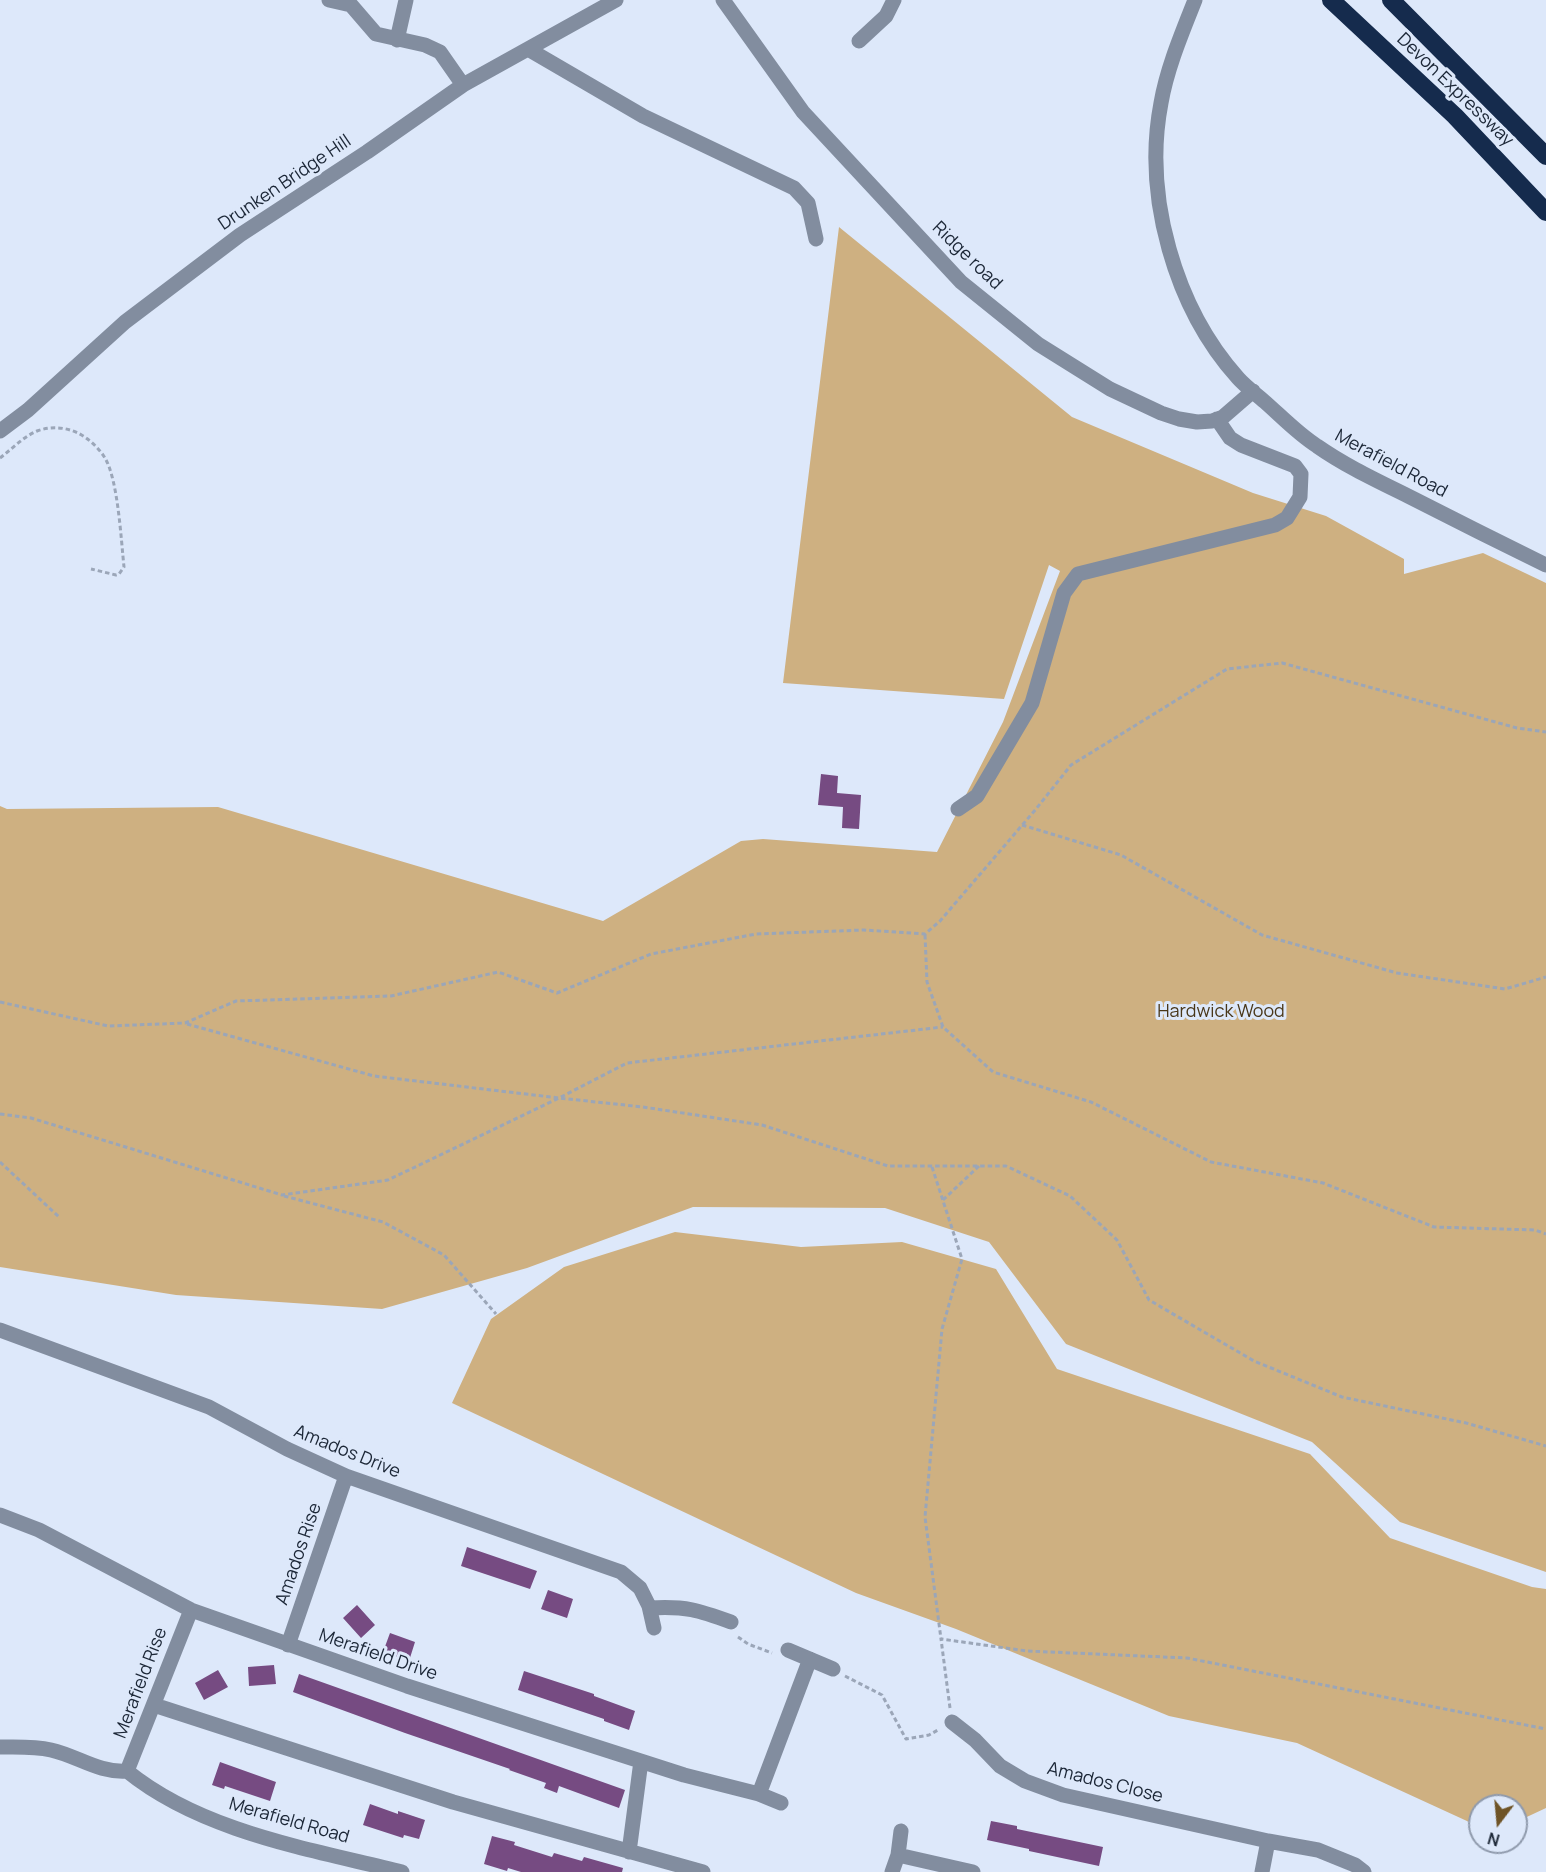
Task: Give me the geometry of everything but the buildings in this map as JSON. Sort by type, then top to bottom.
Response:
[{"type":"highway","name":"Devon Expressway","points":[[1331,0],[1455,116],[1546,212]]},
{"type":"highway","name":"Devon Expressway","points":[[1391,0],[1546,156]]},
{"type":"street","points":[[329,0],[351,5],[376,34],[425,45],[440,52],[463,85]]},
{"type":"street","points":[[397,40],[406,0]]},
{"type":"street","name":"Drunken Bridge Hill","points":[[0,431],[28,410],[125,322],[240,235],[367,152],[463,85],[616,0]]},
{"type":"street","name":"Ridge road","points":[[723,0],[803,112],[961,282],[1038,344],[1110,389],[1179,419],[1197,422],[1217,419]]},
{"type":"street","points":[[859,41],[885,16],[894,0]]},
{"type":"street","name":"Merafield Road","points":[[1195,0],[1165,84],[1156,136],[1156,174],[1162,221],[1175,269],[1192,309],[1212,344],[1238,378],[1316,446],[1353,469],[1546,565]]},
{"type":"street","points":[[528,49],[644,116],[794,188],[808,203],[816,239]]},
{"type":"street","points":[[958,809],[977,796],[1032,703],[1065,593],[1078,574],[1275,525],[1287,518],[1300,497],[1301,474],[1295,466],[1230,438],[1217,419],[1234,409],[1253,391]]},
{"type":"street","name":"Amados Drive","points":[[0,1330],[209,1407],[287,1449],[346,1476],[621,1572],[640,1588],[650,1608],[654,1628]]},
{"type":"street","name":"Amados Rise","points":[[288,1645],[346,1476]]},
{"type":"street","name":"Merafield Drive","points":[[0,1515],[39,1530],[191,1610],[288,1645],[641,1761],[759,1794],[781,1803]]},
{"type":"street","points":[[650,1608],[677,1606],[692,1608],[731,1622]]},
{"type":"street","name":"Merafield Rise","points":[[127,1771],[191,1610]]},
{"type":"street","points":[[788,1650],[833,1669]]},
{"type":"street","points":[[759,1794],[810,1659]]},
{"type":"street","points":[[154,1705],[453,1802],[702,1872]]},
{"type":"street","name":"Amados Close","points":[[952,1722],[975,1740],[1000,1766],[1034,1785],[1063,1795],[1318,1850],[1355,1865],[1364,1872]]},
{"type":"street","name":"Merafield Road","points":[[0,1747],[25,1746],[52,1750],[113,1772],[127,1771],[138,1780],[194,1811],[258,1836],[402,1872]]},
{"type":"street","points":[[629,1852],[641,1761]]},
{"type":"street","points":[[892,1872],[898,1856],[901,1831]]},
{"type":"street","points":[[1262,1872],[1268,1841]]},
{"type":"street","points":[[898,1856],[973,1872]]},
{"type":"path","points":[[0,458],[25,438],[37,431],[51,428],[69,429],[83,435],[96,446],[105,458],[116,497],[124,567],[116,575],[91,569]]},
{"type":"path","points":[[185,1023],[236,1001],[391,996],[498,972],[557,993],[651,954],[756,934],[864,930],[925,934],[940,921],[1071,765],[1227,669],[1282,663],[1517,728],[1546,732]]},
{"type":"path","points":[[1022,825],[1121,855],[1262,935],[1397,973],[1504,989],[1546,977]]},
{"type":"path","points":[[925,934],[927,982],[943,1027],[993,1072],[1091,1102],[1211,1162],[1323,1183],[1434,1227],[1535,1230],[1546,1234]]},
{"type":"path","points":[[0,1002],[108,1026],[185,1023],[374,1076],[643,1107],[762,1125],[888,1166],[1006,1166],[1070,1196],[1117,1240],[1149,1300],[1254,1361],[1342,1397],[1466,1424],[1546,1446]]},
{"type":"path","points":[[282,1196],[388,1180],[627,1063],[943,1027]]},
{"type":"path","points":[[0,1114],[31,1118],[282,1196],[383,1222],[444,1255],[496,1314]]},
{"type":"path","points":[[0,1162],[59,1217]]},
{"type":"path","points":[[942,1200],[979,1166]]},
{"type":"path","points":[[833,1669],[882,1695],[906,1739],[929,1735],[952,1722],[925,1517],[942,1329],[962,1259],[932,1167]]},
{"type":"path","points":[[941,1639],[1027,1651],[1187,1658],[1546,1729]]},
{"type":"green space","name":"Hardwick Wood","points":[[839,227],[1072,417],[1253,493],[1326,516],[1404,559],[1404,574],[1483,553],[1546,583],[1546,1572],[1400,1522],[1312,1442],[1066,1344],[989,1242],[885,1208],[693,1207],[527,1268],[382,1309],[176,1295],[0,1267],[0,806],[7,809],[218,807],[603,921],[741,841],[763,839],[937,852],[1003,722],[1060,571],[1049,565],[1004,699],[783,683]]},
{"type":"green space","points":[[675,1232],[801,1247],[902,1242],[996,1269],[1057,1369],[1310,1454],[1390,1538],[1532,1587],[1546,1589],[1546,1808],[1528,1816],[1528,1794],[1468,1794],[1468,1821],[1297,1743],[1169,1716],[956,1629],[856,1593],[452,1403],[491,1319],[564,1267]]}]
